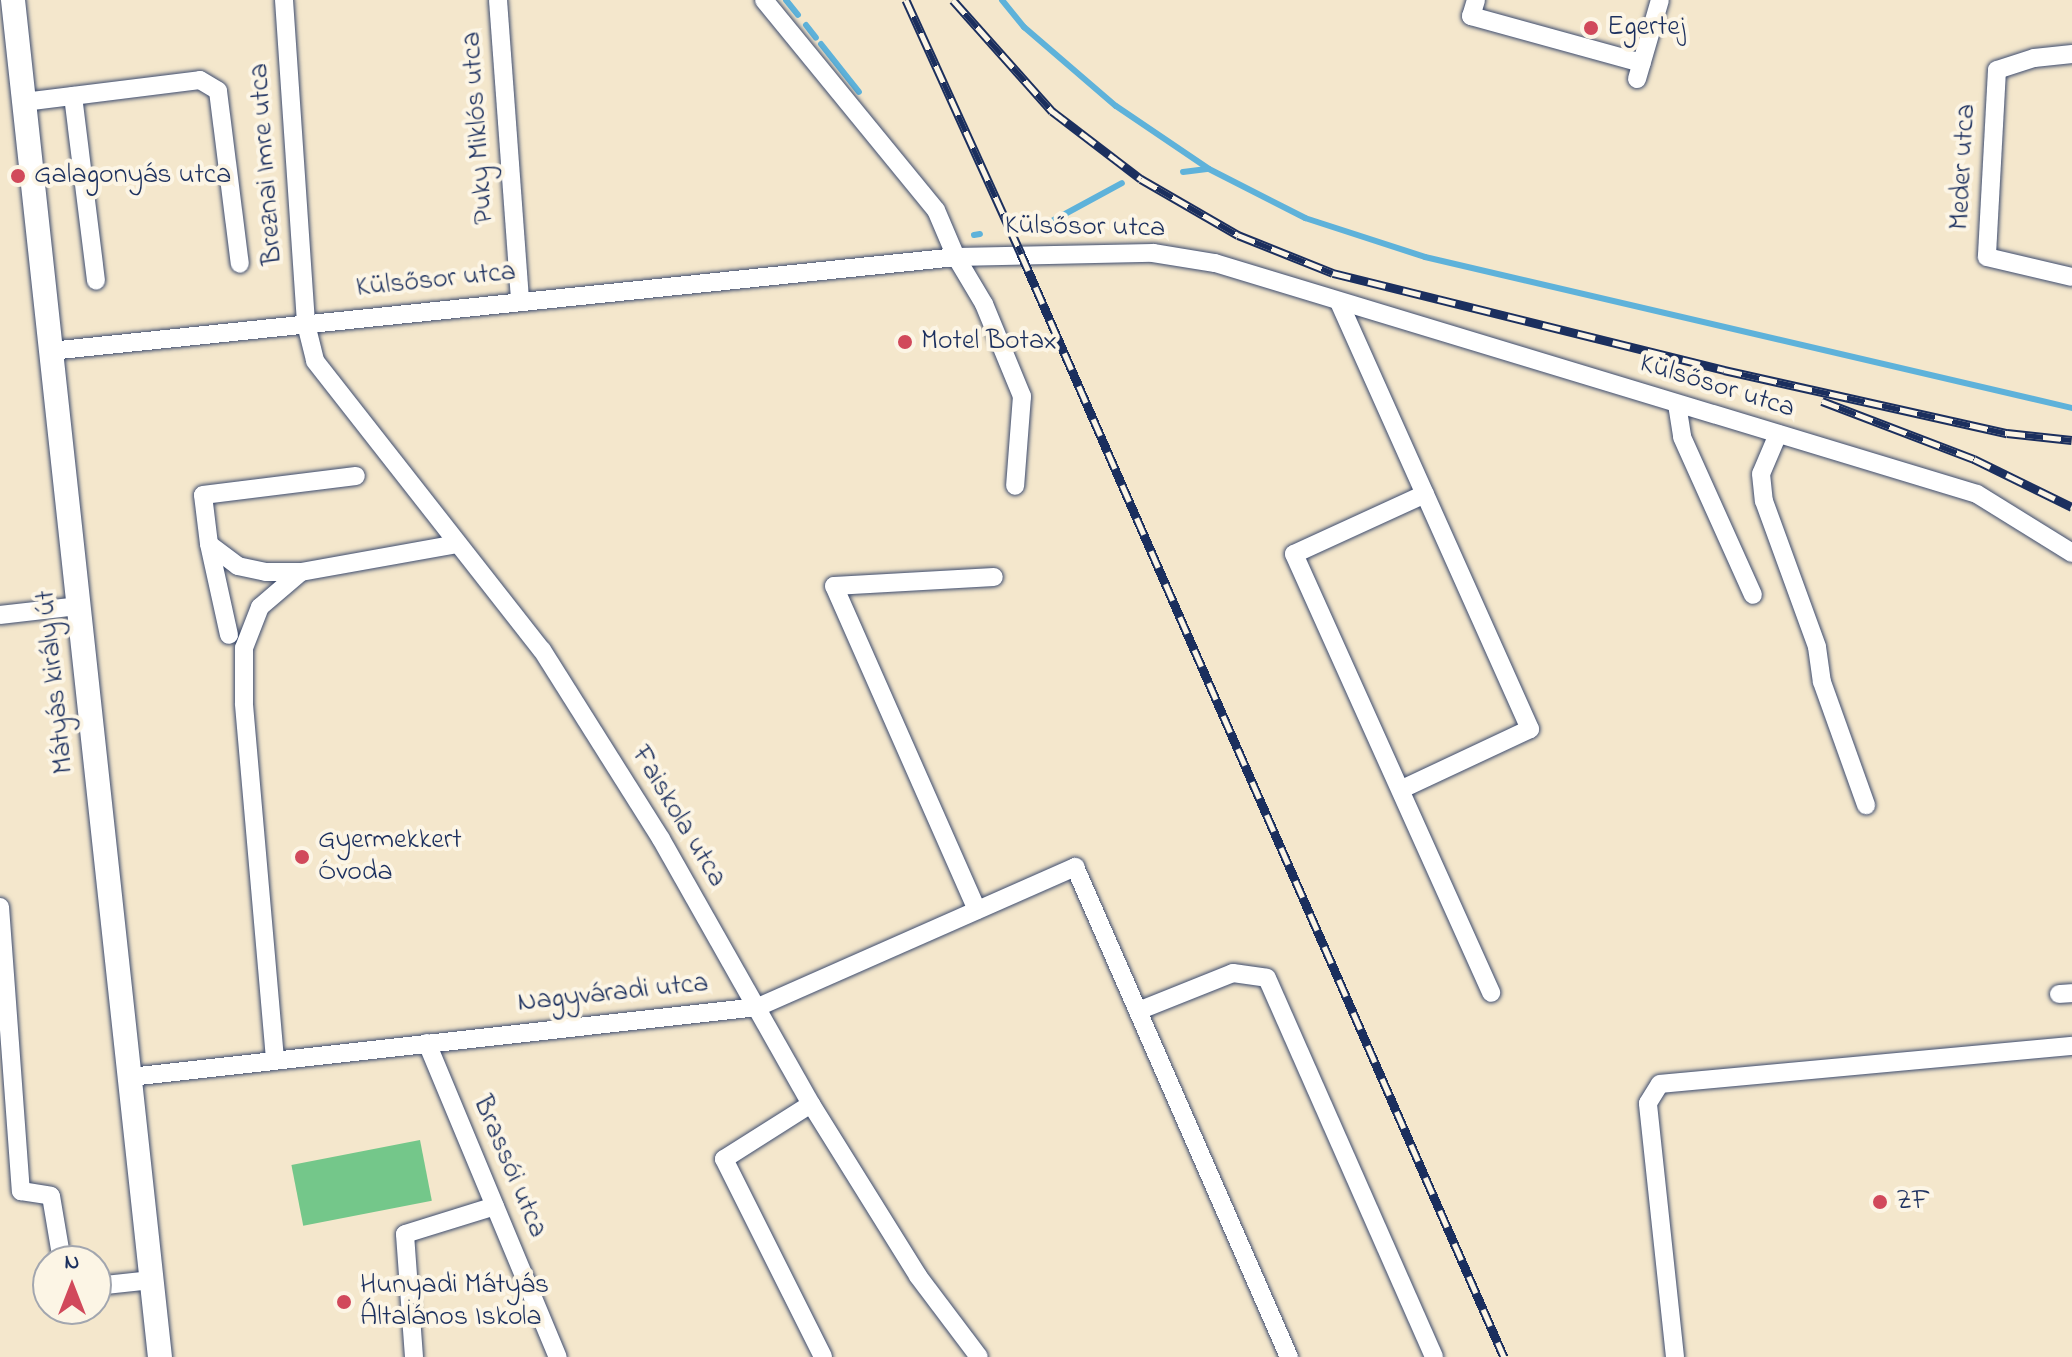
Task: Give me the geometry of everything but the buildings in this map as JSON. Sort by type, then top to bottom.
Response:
[{"type":"main road","name":"Mátyás király út","points":[[13,0],[160,1357]]},
{"type":"street","name":"Breznai Imre utca","points":[[284,0],[306,324]]},
{"type":"street","name":"Puky Miklós utca","points":[[498,0],[520,300]]},
{"type":"street","points":[[764,0],[936,210],[956,257],[984,304],[1022,396],[1015,486]]},
{"type":"street","points":[[1476,0],[1471,16],[1639,71],[1660,0]]},
{"type":"street","name":"Meder utca","points":[[2072,54],[2034,58],[1997,70],[1987,257],[2072,277]]},
{"type":"street","points":[[24,102],[200,80],[218,91],[240,264]]},
{"type":"street","points":[[73,96],[96,281]]},
{"type":"street","name":"Külsősor utca","points":[[50,351],[520,300],[889,267],[956,257],[1153,253],[1215,263],[1977,494],[2072,553]]},
{"type":"street","points":[[1339,302],[1530,729],[1402,789]]},
{"type":"street","name":"Faiskola utca","points":[[306,324],[315,361],[542,650],[661,839],[811,1104],[918,1276],[979,1357]]},
{"type":"street","points":[[1677,404],[1682,437],[1753,595]]},
{"type":"street","points":[[1778,434],[1761,474],[1764,501],[1817,647],[1822,682],[1866,805]]},
{"type":"street","points":[[229,635],[209,544],[203,495],[356,476]]},
{"type":"street","points":[[1425,494],[1294,554],[1491,993]]},
{"type":"street","points":[[209,544],[238,566],[266,572],[301,572],[457,544]]},
{"type":"street","points":[[275,1059],[244,703],[244,648],[260,607],[301,572]]},
{"type":"street","points":[[977,910],[834,586],[994,577]]},
{"type":"street","points":[[0,615],[79,606]]},
{"type":"street","name":"Nagyváradi utca","points":[[130,1077],[758,1007],[1075,867],[1138,1011]]},
{"type":"street","points":[[0,907],[4,1024],[21,1191],[51,1196],[59,1245]]},
{"type":"street","points":[[1289,1357],[1138,1011],[1233,973],[1267,978],[1434,1357]]},
{"type":"street","name":"Brassói utca","points":[[427,1043],[558,1357]]},
{"type":"street","points":[[1675,1357],[1648,1103],[1660,1084],[2072,1046]]},
{"type":"street","points":[[811,1104],[724,1159],[823,1357]]},
{"type":"street","points":[[414,1357],[405,1234],[495,1206]]},
{"type":"street","points":[[112,1284],[152,1280]]},
{"type":"green space","points":[[420,1140],[432,1201],[303,1226],[291,1165]]},
{"type":"waterway","points":[[786,0],[798,15]]},
{"type":"waterway","points":[[1002,0],[1024,27],[1116,106],[1209,169],[1305,218],[1425,257],[2072,408]]},
{"type":"waterway","points":[[806,25],[816,38]]},
{"type":"waterway","points":[[821,44],[859,92]]},
{"type":"waterway","points":[[1183,172],[1207,169]]},
{"type":"waterway","points":[[1041,227],[1122,183]]},
{"type":"waterway","points":[[974,235],[980,234]]},
{"type":"railway","points":[[906,0],[1021,254],[1504,1357]]},
{"type":"railway","points":[[953,0],[1052,111],[1141,179],[1238,235],[1333,273],[1724,370],[2007,433],[2072,440]]},
{"type":"railway","points":[[1822,401],[1974,459],[2072,507]]},
{"type":"place","name":"Egertej","points":[[1591,28]]},
{"type":"place","name":"Galagonyás utca","points":[[18,176]]},
{"type":"place","name":"Motel Botax","points":[[905,342]]},
{"type":"place","name":"Gyermekkert Óvoda","points":[[302,857]]},
{"type":"place","name":"ZF","points":[[1880,1202]]},
{"type":"place","name":"Hunyadi Mátyás Általános Iskola","points":[[344,1302]]}]
